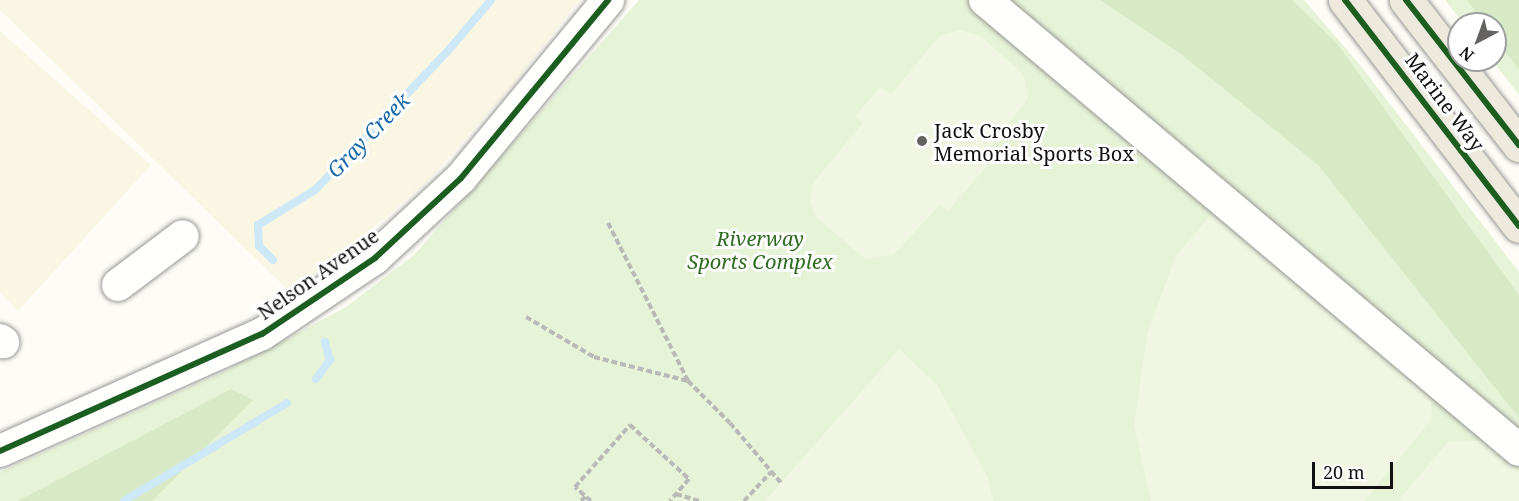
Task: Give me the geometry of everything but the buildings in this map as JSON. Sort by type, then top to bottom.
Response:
[{"type":"main road","name":"Marine Way","points":[[1345,0],[1519,226]]},
{"type":"main road","name":"Marine Way","points":[[1406,0],[1519,145]]},
{"type":"street","name":"Nelson Avenue","points":[[0,451],[262,334],[375,258],[461,178],[608,0]]},
{"type":"street","points":[[985,0],[1519,450]]},
{"type":"street","points":[[118,285],[183,236]]},
{"type":"path","points":[[608,223],[688,381],[730,423],[781,483]]},
{"type":"path","points":[[526,317],[594,357],[688,381]]},
{"type":"path","points":[[591,501],[575,488],[630,425],[689,479],[670,501]]},
{"type":"path","points":[[744,501],[771,472]]},
{"type":"path","points":[[676,494],[699,501]]},
{"type":"path","points":[[581,501],[586,496]]},
{"type":"shaded area","points":[[0,0],[579,0],[510,88],[427,182],[338,258],[288,290],[0,10]]},
{"type":"shaded area","points":[[0,31],[151,165],[18,311],[0,293]]},
{"type":"green space","name":"Riverway Sports Complex","points":[[639,0],[1304,0],[1360,65],[1519,272],[1519,501],[0,501],[0,472],[221,373],[289,338],[346,307],[414,255]]},
{"type":"green space","points":[[1100,0],[1292,0],[1336,42],[1519,295],[1519,418],[1318,165],[1181,54]]},
{"type":"green space","points":[[1445,0],[1519,0],[1519,95],[1501,72],[1507,72],[1507,12],[1454,12]]},
{"type":"green space","points":[[1467,0],[1519,0],[1519,70],[1507,54],[1507,12],[1476,12]]},
{"type":"green space","name":"Jack Crosby Memorial Sports Box","points":[[960,30],[980,36],[1019,70],[1025,79],[1028,99],[980,159],[987,166],[948,211],[940,205],[893,255],[865,259],[816,217],[810,199],[813,183],[863,123],[855,116],[881,87],[891,95],[934,42],[942,35]]},
{"type":"green space","points":[[1216,209],[1431,400],[1432,419],[1364,501],[1151,501],[1134,425],[1147,334],[1176,256]]},
{"type":"green space","points":[[899,349],[937,385],[988,478],[993,501],[765,501]]},
{"type":"green space","points":[[231,389],[253,400],[152,501],[18,501]]},
{"type":"green space","points":[[1449,441],[1485,441],[1519,472],[1519,501],[1398,501]]},
{"type":"waterway","name":"Gray Creek","points":[[273,260],[259,246],[258,225],[315,190],[447,52],[491,0]]},
{"type":"waterway","name":"Gray Creek","points":[[316,379],[330,360],[325,342]]},
{"type":"waterway","name":"Gray Creek","points":[[124,501],[287,403]]},
{"type":"cycle path","points":[[0,451],[262,334],[375,258],[461,178],[608,0]]},
{"type":"cycle path","points":[[1345,0],[1519,226]]},
{"type":"cycle path","points":[[1406,0],[1519,145]]},
{"type":"place","name":"Jack Crosby Memorial Sports Box","points":[[922,141]]}]
